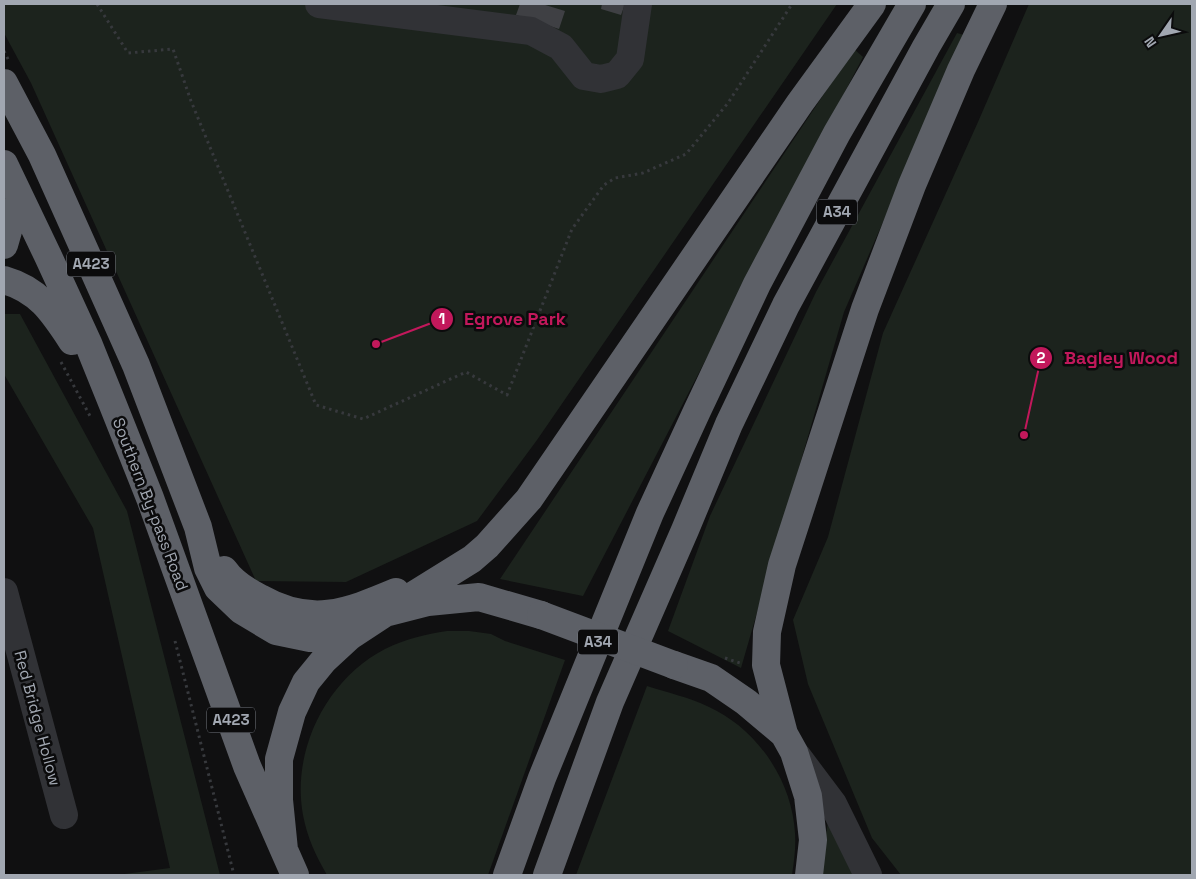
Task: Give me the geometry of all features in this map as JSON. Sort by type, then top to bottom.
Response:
[{"type":"highway","points":[[284,850],[279,800],[280,759],[292,712],[306,682],[324,660],[350,636],[472,559],[487,546],[529,499],[800,103],[872,4]]},
{"type":"highway","name":"A34","points":[[508,875],[542,778],[650,514],[697,411],[757,284],[837,133],[912,4]]},
{"type":"highway","name":"A34","points":[[547,875],[610,702],[729,424],[786,305],[951,4]]},
{"type":"highway","points":[[809,875],[814,840],[808,796],[789,743],[766,665],[768,632],[782,565],[872,291],[912,185],[961,70],[993,4]]},
{"type":"highway","name":"Southern By-pass Road","points":[[8,76],[136,365],[198,528],[208,568],[218,588],[241,610],[276,631],[310,638],[350,636]]},
{"type":"highway","name":"Southern By-pass Road","points":[[4,164],[88,343],[102,412],[156,516],[247,766],[295,875]]},
{"type":"highway","points":[[4,213],[8,231],[4,245]]},
{"type":"highway","points":[[4,280],[16,284],[36,296],[52,310],[102,412]]},
{"type":"highway","points":[[198,528],[227,573],[243,589],[275,607],[298,613],[320,615],[345,612],[412,585],[440,578]]},
{"type":"highway","points":[[385,613],[428,602],[479,597],[541,615],[711,678],[746,702],[789,743]]},
{"type":"street","points":[[319,4],[531,31],[560,47],[584,76],[601,79],[616,75],[630,58],[638,4]]},
{"type":"street","name":"Red Bridge Hollow","points":[[4,592],[64,816]]},
{"type":"street","points":[[789,743],[833,804],[868,875]]},
{"type":"path","points":[[97,4],[128,53],[173,49],[191,101],[316,404],[363,419],[466,372],[507,395],[572,229],[604,185],[615,178],[643,173],[686,154],[728,103],[792,4]]},
{"type":"path","points":[[4,51],[8,76]]},
{"type":"path","points":[[58,357],[102,412]]},
{"type":"path","points":[[174,637],[234,875]]},
{"type":"shaded area","points":[[4,4],[837,4],[537,440],[477,521],[346,582],[256,581],[31,83],[4,33]]},
{"type":"shaded area","points":[[1029,4],[1192,4],[1192,875],[901,875],[872,838],[808,684],[793,620],[828,537],[883,333]]},
{"type":"shaded area","points":[[957,33],[964,35],[844,312],[741,668],[668,631],[710,516],[816,292]]},
{"type":"shaded area","points":[[854,49],[863,57],[583,596],[500,579]]},
{"type":"shaded area","points":[[4,314],[20,314],[127,511],[220,875],[117,875],[170,868],[93,528],[4,374]]},
{"type":"shaded area","points":[[447,631],[491,634],[505,641],[565,660],[488,875],[327,875],[309,839],[303,815],[301,790],[308,742],[318,719],[330,698],[346,678],[364,662],[400,642],[423,635]]},
{"type":"shaded area","points":[[647,686],[694,700],[726,717],[757,743],[769,758],[787,794],[792,813],[795,844],[792,875],[576,875]]},
{"type":"shaded area","points":[[828,822],[855,875],[819,875]]},
{"type":"building","points":[[520,4],[542,4],[565,11],[559,29],[516,15]]},
{"type":"building","points":[[602,4],[625,4],[621,15],[601,9]]},
{"type":"place","name":"Egrove Park","points":[[376,344]]},
{"type":"place","name":"Bagley Wood","points":[[1024,435]]}]
